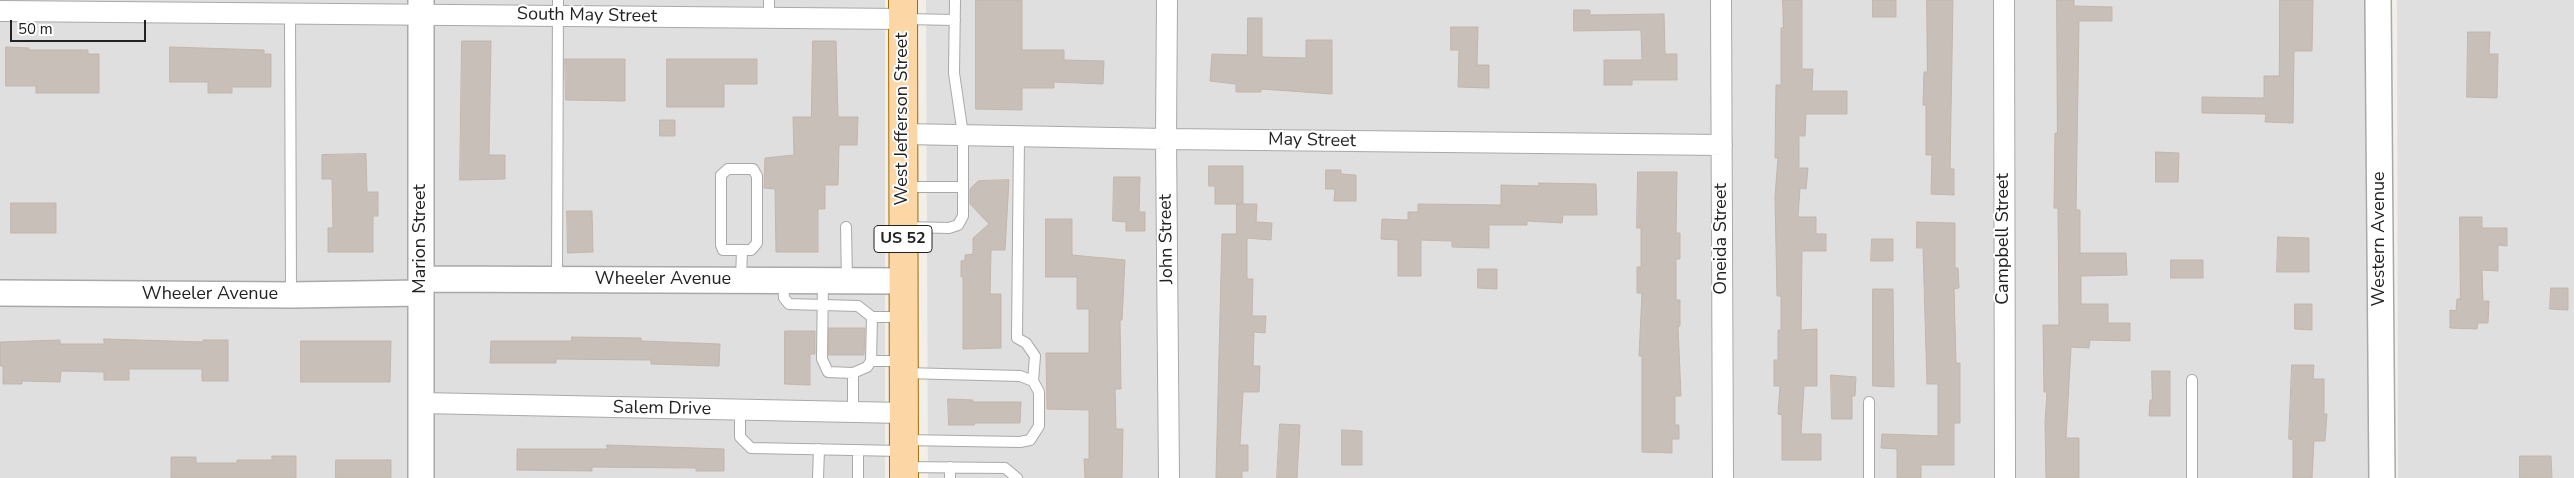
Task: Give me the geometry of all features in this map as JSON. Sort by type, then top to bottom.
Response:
[{"type":"main road","name":"West Jefferson Street","points":[[903,10],[904,459]]},
{"type":"street","name":"John Street","points":[[1167,0],[1166,139],[1170,478]]},
{"type":"street","name":"Oneida Street","points":[[1721,0],[1724,478]]},
{"type":"street","name":"Campbell Street","points":[[2004,0],[2005,478]]},
{"type":"street","name":"Western Avenue","points":[[2378,0],[2382,478]]},
{"type":"street","name":"South May Street","points":[[0,11],[290,14],[421,7],[903,10]]},
{"type":"street","name":"Marion Street","points":[[421,7],[421,478]]},
{"type":"street","name":"May Street","points":[[903,134],[1722,145]]},
{"type":"street","name":"Wheeler Avenue","points":[[0,293],[291,295],[557,279],[784,281],[831,289],[904,281]]},
{"type":"street","name":"Salem Drive","points":[[421,403],[904,413]]},
{"type":"lane","points":[[903,227],[949,228],[958,226],[963,216],[963,135],[954,74],[955,0]]},
{"type":"lane","points":[[557,279],[558,8]]},
{"type":"lane","points":[[903,10],[955,20]]},
{"type":"lane","points":[[290,14],[291,295]]},
{"type":"lane","points":[[904,459],[1030,440],[1039,426],[1039,392],[1034,381],[1035,356],[1026,343],[1017,338],[1020,136]]},
{"type":"lane","points":[[728,169],[753,169],[757,176],[756,243],[750,250],[742,250],[723,250],[721,245],[721,175],[728,169]]},
{"type":"lane","points":[[903,187],[963,187]]},
{"type":"lane","points":[[846,227],[831,289],[822,359],[828,372],[853,373],[867,367],[871,361],[872,317]]},
{"type":"lane","points":[[741,280],[742,250]]},
{"type":"lane","points":[[831,289],[872,317],[904,317]]},
{"type":"lane","points":[[871,361],[904,367],[1020,376],[1034,381]]},
{"type":"lane","points":[[853,373],[853,412]]},
{"type":"lane","points":[[2192,380],[2192,478]]},
{"type":"lane","points":[[1869,402],[1869,478]]},
{"type":"lane","points":[[740,410],[740,437],[751,448],[858,450],[904,459],[950,473],[1005,468],[1017,478]]},
{"type":"lane","points":[[818,478],[819,450]]},
{"type":"lane","points":[[858,450],[858,478]]},
{"type":"shaded area","points":[[0,0],[885,0],[885,478],[0,478]]},
{"type":"shaded area","points":[[926,0],[2368,0],[2370,478],[928,478]]},
{"type":"shaded area","points":[[2397,0],[2574,0],[2574,478],[2398,478]]},
{"type":"building","points":[[976,0],[1022,0],[1022,50],[1064,50],[1064,60],[1104,61],[1103,84],[1054,82],[1054,88],[1022,88],[1022,110],[976,109]]},
{"type":"building","points":[[1783,0],[1802,0],[1802,69],[1813,69],[1812,91],[1847,91],[1847,114],[1806,114],[1805,136],[1799,136],[1799,168],[1808,168],[1806,189],[1800,188],[1798,217],[1816,217],[1816,234],[1826,234],[1826,251],[1802,251],[1801,330],[1817,329],[1817,386],[1804,386],[1801,434],[1821,434],[1821,460],[1782,460],[1782,415],[1778,414],[1780,386],[1774,386],[1774,360],[1778,360],[1778,330],[1781,330],[1781,296],[1777,296],[1775,196],[1778,158],[1775,158],[1776,85],[1781,85]]},
{"type":"building","points":[[1873,0],[1896,0],[1896,17],[1873,17]]},
{"type":"building","points":[[1927,0],[1953,0],[1950,169],[1954,169],[1954,195],[1931,194],[1932,155],[1926,155],[1926,105],[1923,105],[1924,72],[1927,72]]},
{"type":"building","points":[[2057,0],[2074,0],[2074,6],[2112,7],[2112,21],[2079,21],[2076,210],[2080,210],[2080,253],[2126,253],[2127,275],[2081,276],[2081,304],[2108,304],[2108,323],[2130,323],[2130,341],[2090,340],[2089,348],[2071,347],[2066,438],[2079,438],[2079,478],[2046,478],[2045,423],[2047,392],[2044,392],[2043,325],[2059,325],[2058,208],[2054,208],[2055,133],[2057,133]]},
{"type":"building","points":[[2280,0],[2313,0],[2312,51],[2294,51],[2293,123],[2265,122],[2266,114],[2202,113],[2202,97],[2264,98],[2264,76],[2279,76]]},
{"type":"building","points":[[1574,10],[1590,10],[1590,15],[1664,14],[1665,54],[1677,54],[1677,80],[1632,80],[1632,85],[1604,85],[1604,60],[1642,60],[1641,30],[1574,31]]},
{"type":"building","points":[[1248,18],[1262,18],[1262,57],[1306,58],[1306,40],[1332,40],[1332,94],[1261,89],[1261,92],[1236,92],[1236,84],[1210,81],[1212,54],[1247,55]]},
{"type":"building","points":[[1451,27],[1478,27],[1477,65],[1489,65],[1489,88],[1458,87],[1459,50],[1451,50]]},
{"type":"building","points":[[2468,32],[2490,32],[2489,54],[2498,54],[2497,98],[2467,97]]},
{"type":"building","points":[[462,41],[491,41],[489,155],[505,155],[505,179],[460,180]]},
{"type":"building","points":[[813,41],[836,41],[838,117],[858,117],[857,145],[839,145],[838,185],[825,185],[825,209],[818,209],[818,252],[776,252],[775,189],[764,188],[765,158],[794,155],[793,117],[811,117]]},
{"type":"building","points":[[6,47],[29,48],[29,50],[88,50],[88,54],[99,54],[99,93],[36,93],[36,86],[6,86]]},
{"type":"building","points":[[170,47],[264,50],[264,54],[271,54],[271,87],[232,87],[232,93],[208,93],[208,82],[170,82]]},
{"type":"building","points":[[565,59],[625,59],[625,101],[566,100]]},
{"type":"building","points":[[667,59],[757,59],[757,84],[724,84],[724,107],[667,107]]},
{"type":"building","points":[[660,120],[675,120],[675,136],[660,136]]},
{"type":"building","points":[[2156,152],[2179,153],[2178,182],[2156,182]]},
{"type":"building","points":[[366,154],[367,192],[378,192],[378,216],[373,216],[373,252],[328,252],[328,228],[333,228],[332,179],[322,179],[322,155]]},
{"type":"building","points":[[1209,166],[1243,166],[1243,204],[1215,204],[1215,186],[1209,186]]},
{"type":"building","points":[[1326,170],[1341,170],[1341,174],[1356,175],[1356,201],[1334,201],[1335,189],[1326,189]]},
{"type":"building","points":[[1638,172],[1677,172],[1676,233],[1680,233],[1680,259],[1676,259],[1676,300],[1680,300],[1680,326],[1678,326],[1681,396],[1675,396],[1675,425],[1679,425],[1679,439],[1672,439],[1672,453],[1642,452],[1642,356],[1639,356],[1642,293],[1637,293],[1637,267],[1641,267],[1641,228],[1637,228]]},
{"type":"building","points":[[1114,177],[1140,177],[1139,212],[1145,212],[1145,231],[1126,231],[1126,222],[1113,221]]},
{"type":"building","points":[[1009,180],[1005,250],[991,250],[990,294],[1001,294],[1001,348],[963,349],[963,277],[961,277],[961,261],[965,260],[965,255],[973,254],[973,238],[989,224],[970,204],[970,189],[978,181]]},
{"type":"building","points":[[1539,183],[1596,184],[1597,215],[1563,215],[1562,223],[1527,221],[1527,225],[1489,225],[1489,248],[1452,247],[1452,241],[1421,240],[1421,276],[1398,276],[1398,240],[1381,239],[1382,219],[1408,220],[1408,212],[1418,212],[1418,204],[1501,205],[1501,185],[1539,186]]},
{"type":"building","points":[[11,203],[56,203],[56,233],[11,233]]},
{"type":"building","points":[[1237,204],[1257,204],[1256,222],[1272,223],[1271,240],[1247,238],[1247,279],[1253,279],[1252,316],[1266,316],[1265,333],[1254,332],[1253,366],[1260,366],[1259,392],[1243,392],[1240,445],[1248,445],[1248,471],[1242,471],[1242,478],[1216,478],[1222,234],[1236,234]]},
{"type":"building","points":[[567,211],[592,211],[593,252],[568,253]]},
{"type":"building","points":[[2460,217],[2482,217],[2482,228],[2507,228],[2507,246],[2498,245],[2498,271],[2482,270],[2483,301],[2489,301],[2488,323],[2478,323],[2477,329],[2450,328],[2450,310],[2456,311],[2457,299],[2460,299]]},
{"type":"building","points":[[1046,219],[1072,219],[1072,255],[1125,260],[1122,320],[1120,320],[1121,389],[1115,389],[1116,429],[1123,429],[1122,478],[1085,478],[1084,459],[1089,459],[1089,410],[1047,409],[1046,353],[1089,353],[1089,309],[1077,309],[1077,277],[1046,277]]},
{"type":"building","points":[[1917,222],[1955,223],[1955,268],[1958,268],[1959,288],[1954,289],[1956,363],[1960,363],[1960,423],[1954,423],[1954,465],[1921,465],[1921,478],[1897,478],[1897,449],[1881,448],[1882,434],[1938,436],[1938,384],[1927,384],[1923,248],[1917,248]]},
{"type":"building","points":[[2278,237],[2309,238],[2309,272],[2277,272]]},
{"type":"building","points":[[1872,239],[1893,239],[1893,261],[1871,261]]},
{"type":"building","points":[[2171,260],[2203,260],[2203,278],[2171,278]]},
{"type":"building","points":[[1478,269],[1497,269],[1497,289],[1478,288]]},
{"type":"building","points":[[2551,288],[2568,288],[2568,310],[2550,309]]},
{"type":"building","points":[[1873,289],[1893,289],[1894,387],[1873,386]]},
{"type":"building","points":[[2295,304],[2312,304],[2312,330],[2295,329]]},
{"type":"building","points":[[829,328],[865,328],[864,355],[829,355]]},
{"type":"building","points":[[785,331],[815,331],[815,354],[810,354],[810,385],[785,384]]},
{"type":"building","points":[[572,337],[641,338],[641,341],[720,344],[719,366],[651,364],[651,360],[556,359],[556,363],[490,363],[491,341],[571,341]]},
{"type":"building","points":[[104,339],[203,342],[203,340],[228,340],[228,381],[202,381],[202,369],[129,369],[129,380],[104,380],[104,372],[61,371],[60,382],[22,381],[22,384],[3,384],[3,366],[0,366],[0,342],[60,340],[60,344],[104,344]]},
{"type":"building","points":[[301,341],[391,341],[390,382],[301,382]]},
{"type":"building","points":[[2292,365],[2314,365],[2313,379],[2324,379],[2324,414],[2327,414],[2325,441],[2314,441],[2312,478],[2293,478],[2293,440],[2289,439]]},
{"type":"building","points":[[2152,371],[2170,371],[2170,416],[2149,416],[2150,400],[2152,400]]},
{"type":"building","points":[[1831,375],[1856,377],[1855,396],[1852,396],[1852,419],[1832,419]]},
{"type":"building","points":[[948,399],[973,400],[973,402],[1021,402],[1020,423],[949,425]]},
{"type":"building","points":[[1280,424],[1300,425],[1297,478],[1277,478]]},
{"type":"building","points":[[1342,430],[1362,431],[1362,465],[1342,465]]},
{"type":"building","points":[[607,445],[724,449],[724,471],[696,471],[696,468],[592,467],[592,471],[517,470],[517,449],[607,449]]},
{"type":"building","points":[[272,456],[296,456],[296,478],[171,478],[171,457],[196,457],[196,463],[237,463],[237,460],[272,460]]},
{"type":"building","points":[[2520,456],[2551,456],[2552,478],[2520,478]]},
{"type":"building","points":[[336,460],[391,460],[391,478],[336,478]]}]
